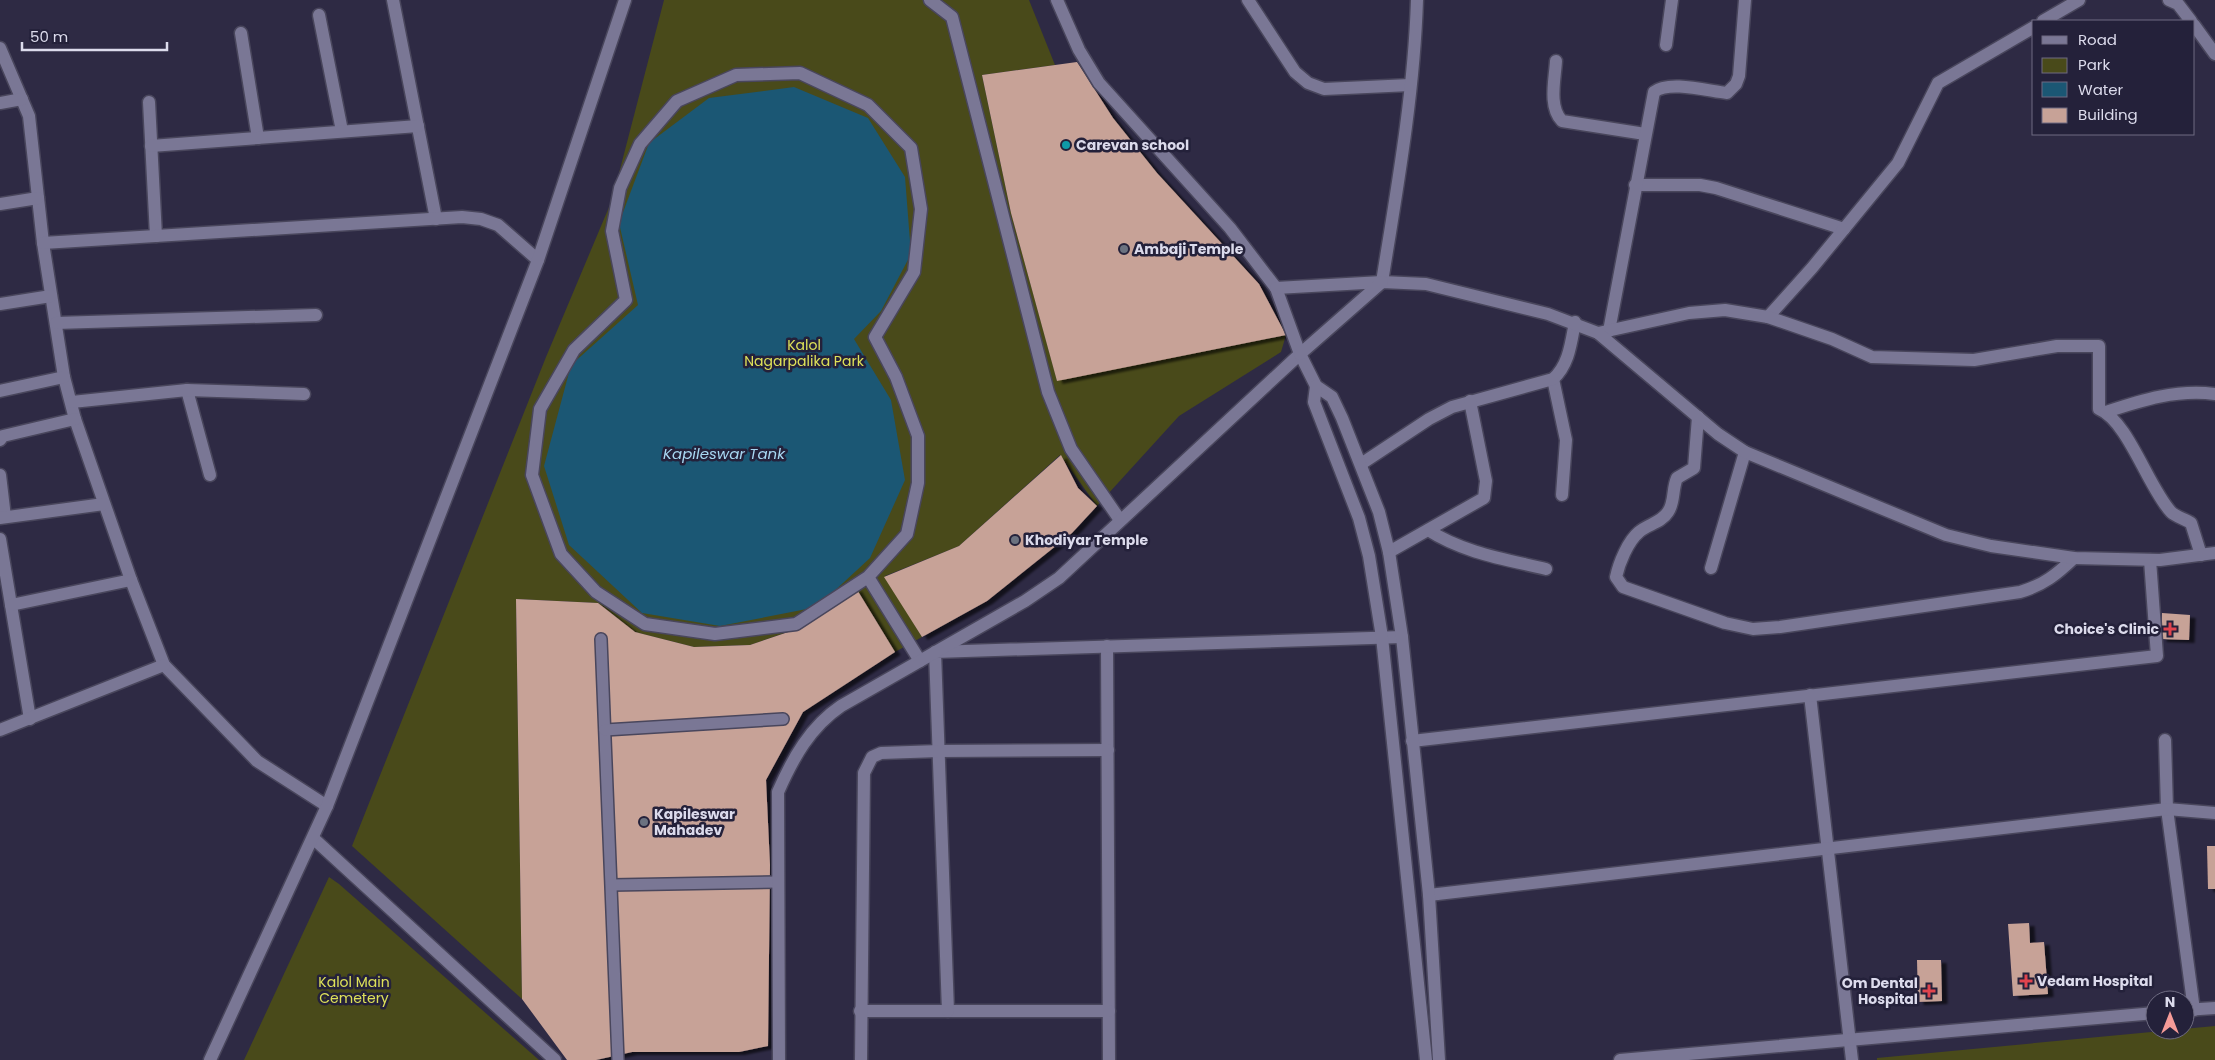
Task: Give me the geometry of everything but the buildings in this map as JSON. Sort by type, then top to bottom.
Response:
[{"type":"street","points":[[394,0],[436,218]]},
{"type":"street","points":[[210,1060],[327,806],[538,260],[625,0]]},
{"type":"street","points":[[930,0],[952,17],[1048,392],[1071,448],[1120,520]]},
{"type":"street","points":[[1057,0],[1079,50],[1099,82],[1230,228],[1276,288],[1300,354],[1316,386],[1332,397],[1379,512],[1389,552],[1402,636],[1429,895],[1439,1060]]},
{"type":"street","points":[[1248,0],[1295,72],[1308,83],[1324,89],[1410,85]]},
{"type":"street","points":[[779,1060],[778,792],[789,768],[810,734],[824,718],[835,710],[1025,601],[1059,578],[1300,354],[1382,282],[1399,176],[1416,32],[1417,0]]},
{"type":"street","points":[[1666,45],[1672,0]]},
{"type":"street","points":[[1604,332],[1635,185],[1650,101],[1654,92],[1660,87],[1671,86],[1727,94],[1736,84],[1745,0]]},
{"type":"street","points":[[2045,20],[2079,0]]},
{"type":"street","points":[[2169,0],[2178,4],[2190,20]]},
{"type":"street","points":[[319,15],[342,131]]},
{"type":"street","points":[[2195,26],[2215,54]]},
{"type":"street","points":[[1768,317],[1898,163],[1938,82],[2032,27]]},
{"type":"street","points":[[241,34],[258,138]]},
{"type":"street","points":[[0,48],[29,116],[43,243],[64,377],[72,402],[74,419],[130,580],[164,665],[256,761],[327,806]]},
{"type":"street","points":[[1556,61],[1555,114],[1562,121],[1645,134]]},
{"type":"street","points":[[800,73],[868,105],[911,148],[921,209],[914,272],[874,337],[896,377],[918,436],[918,483],[907,534],[868,577],[796,624],[715,634],[645,624],[596,592],[561,554],[532,475],[540,409],[574,350],[626,300],[612,231],[620,188],[640,144],[676,101],[736,74],[800,73]]},
{"type":"street","points":[[0,103],[22,99]]},
{"type":"street","points":[[149,102],[156,236]]},
{"type":"street","points":[[151,146],[418,126]]},
{"type":"street","points":[[1635,185],[1700,185],[1716,188],[1844,229]]},
{"type":"street","points":[[0,204],[38,198]]},
{"type":"street","points":[[43,243],[436,218],[472,218],[498,225],[538,260]]},
{"type":"street","points":[[1276,288],[1382,282],[1426,284],[1575,322],[1604,332],[1698,417],[1744,452],[1946,534],[1991,546],[2074,558],[2150,560],[2215,553]]},
{"type":"street","points":[[0,304],[51,296]]},
{"type":"street","points":[[1604,332],[1689,314],[1725,310],[1768,317],[1832,338],[1872,357],[1974,360],[2057,346],[2099,346],[2099,409],[2106,412],[2122,431],[2159,495],[2172,513],[2191,523],[2201,555]]},
{"type":"street","points":[[56,323],[316,315]]},
{"type":"street","points":[[1361,464],[1429,419],[1452,407],[1553,379],[1561,372],[1568,358],[1575,322]]},
{"type":"street","points":[[0,391],[64,377]]},
{"type":"street","points":[[1553,379],[1566,440],[1562,495]]},
{"type":"street","points":[[1316,386],[1314,402],[1342,471],[1369,556],[1382,637],[1426,1060]]},
{"type":"street","points":[[72,402],[188,390],[304,394]]},
{"type":"street","points":[[188,390],[210,476]]},
{"type":"street","points":[[2106,412],[2147,398],[2197,392],[2215,394]]},
{"type":"street","points":[[1389,552],[1484,498],[1486,481],[1470,401]]},
{"type":"street","points":[[1698,417],[1694,468],[1677,478],[1670,510],[1664,518],[1640,531],[1634,538],[1618,569],[1616,577],[1618,583],[1623,587],[1725,623],[1753,629],[1780,627],[2020,592],[2053,578],[2074,558]]},
{"type":"street","points":[[0,440],[3,436],[74,419]]},
{"type":"street","points":[[1711,568],[1744,452]]},
{"type":"street","points":[[0,475],[2,518],[104,504]]},
{"type":"street","points":[[1428,530],[1448,543],[1467,550],[1546,568]]},
{"type":"street","points":[[0,539],[30,719]]},
{"type":"street","points":[[1412,741],[2157,656],[2150,560]]},
{"type":"street","points":[[868,577],[920,661]]},
{"type":"street","points":[[11,605],[130,580]]},
{"type":"street","points":[[935,652],[1402,636]]},
{"type":"street","points":[[1107,646],[1109,1060]]},
{"type":"street","points":[[935,652],[948,1011]]},
{"type":"street","points":[[0,730],[164,665]]},
{"type":"street","points":[[1810,695],[1852,1060]]},
{"type":"street","points":[[2165,740],[2167,809],[2188,990]]},
{"type":"street","points":[[861,1060],[863,783],[866,765],[872,757],[881,753],[938,751],[1108,750]]},
{"type":"street","points":[[1429,895],[2167,809],[2215,813]]},
{"type":"street","points":[[313,838],[556,1060]]},
{"type":"street","points":[[2195,1010],[2215,1008]]},
{"type":"street","points":[[860,1011],[1109,1011]]},
{"type":"street","points":[[1620,1060],[2145,1014]]},
{"type":"lane","points":[[601,639],[618,1060]]},
{"type":"lane","points":[[605,730],[783,719]]},
{"type":"lane","points":[[612,885],[778,882]]},
{"type":"green space","name":"Kalol Nagarpalika Park","points":[[664,0],[1029,0],[1055,65],[982,75],[1011,213],[1057,380],[1286,335],[1281,352],[1179,416],[1097,506],[1060,455],[959,546],[885,576],[922,637],[895,652],[856,588],[802,627],[750,645],[694,647],[635,632],[598,603],[516,599],[522,999],[352,846],[546,357],[612,200]]},
{"type":"green space","name":"Kalol Main Cemetery","points":[[329,877],[339,884],[539,1060],[244,1060]]},
{"type":"green space","points":[[2215,1026],[2215,1060],[1877,1060],[1877,1058],[2145,1033],[2145,1040],[2195,1040],[2195,1028]]},
{"type":"water","name":"Kapileswar Tank","points":[[794,87],[868,118],[905,177],[911,254],[881,311],[854,339],[891,400],[905,480],[870,558],[817,607],[720,626],[642,613],[569,545],[544,466],[571,365],[638,305],[619,223],[649,143],[709,98]]},
{"type":"place","name":"Carevan school","points":[[1066,145]]},
{"type":"place","name":"Ambaji Temple","points":[[1124,249]]},
{"type":"place","name":"Khodiyar Temple","points":[[1015,540]]},
{"type":"place","name":"Choice's Clinic","points":[[2170,629]]},
{"type":"place","name":"Kapileswar Mahadev","points":[[644,822]]},
{"type":"place","name":"Vedam Hospital","points":[[2026,981]]},
{"type":"place","name":"Om Dental Hospital","points":[[1929,991]]}]
